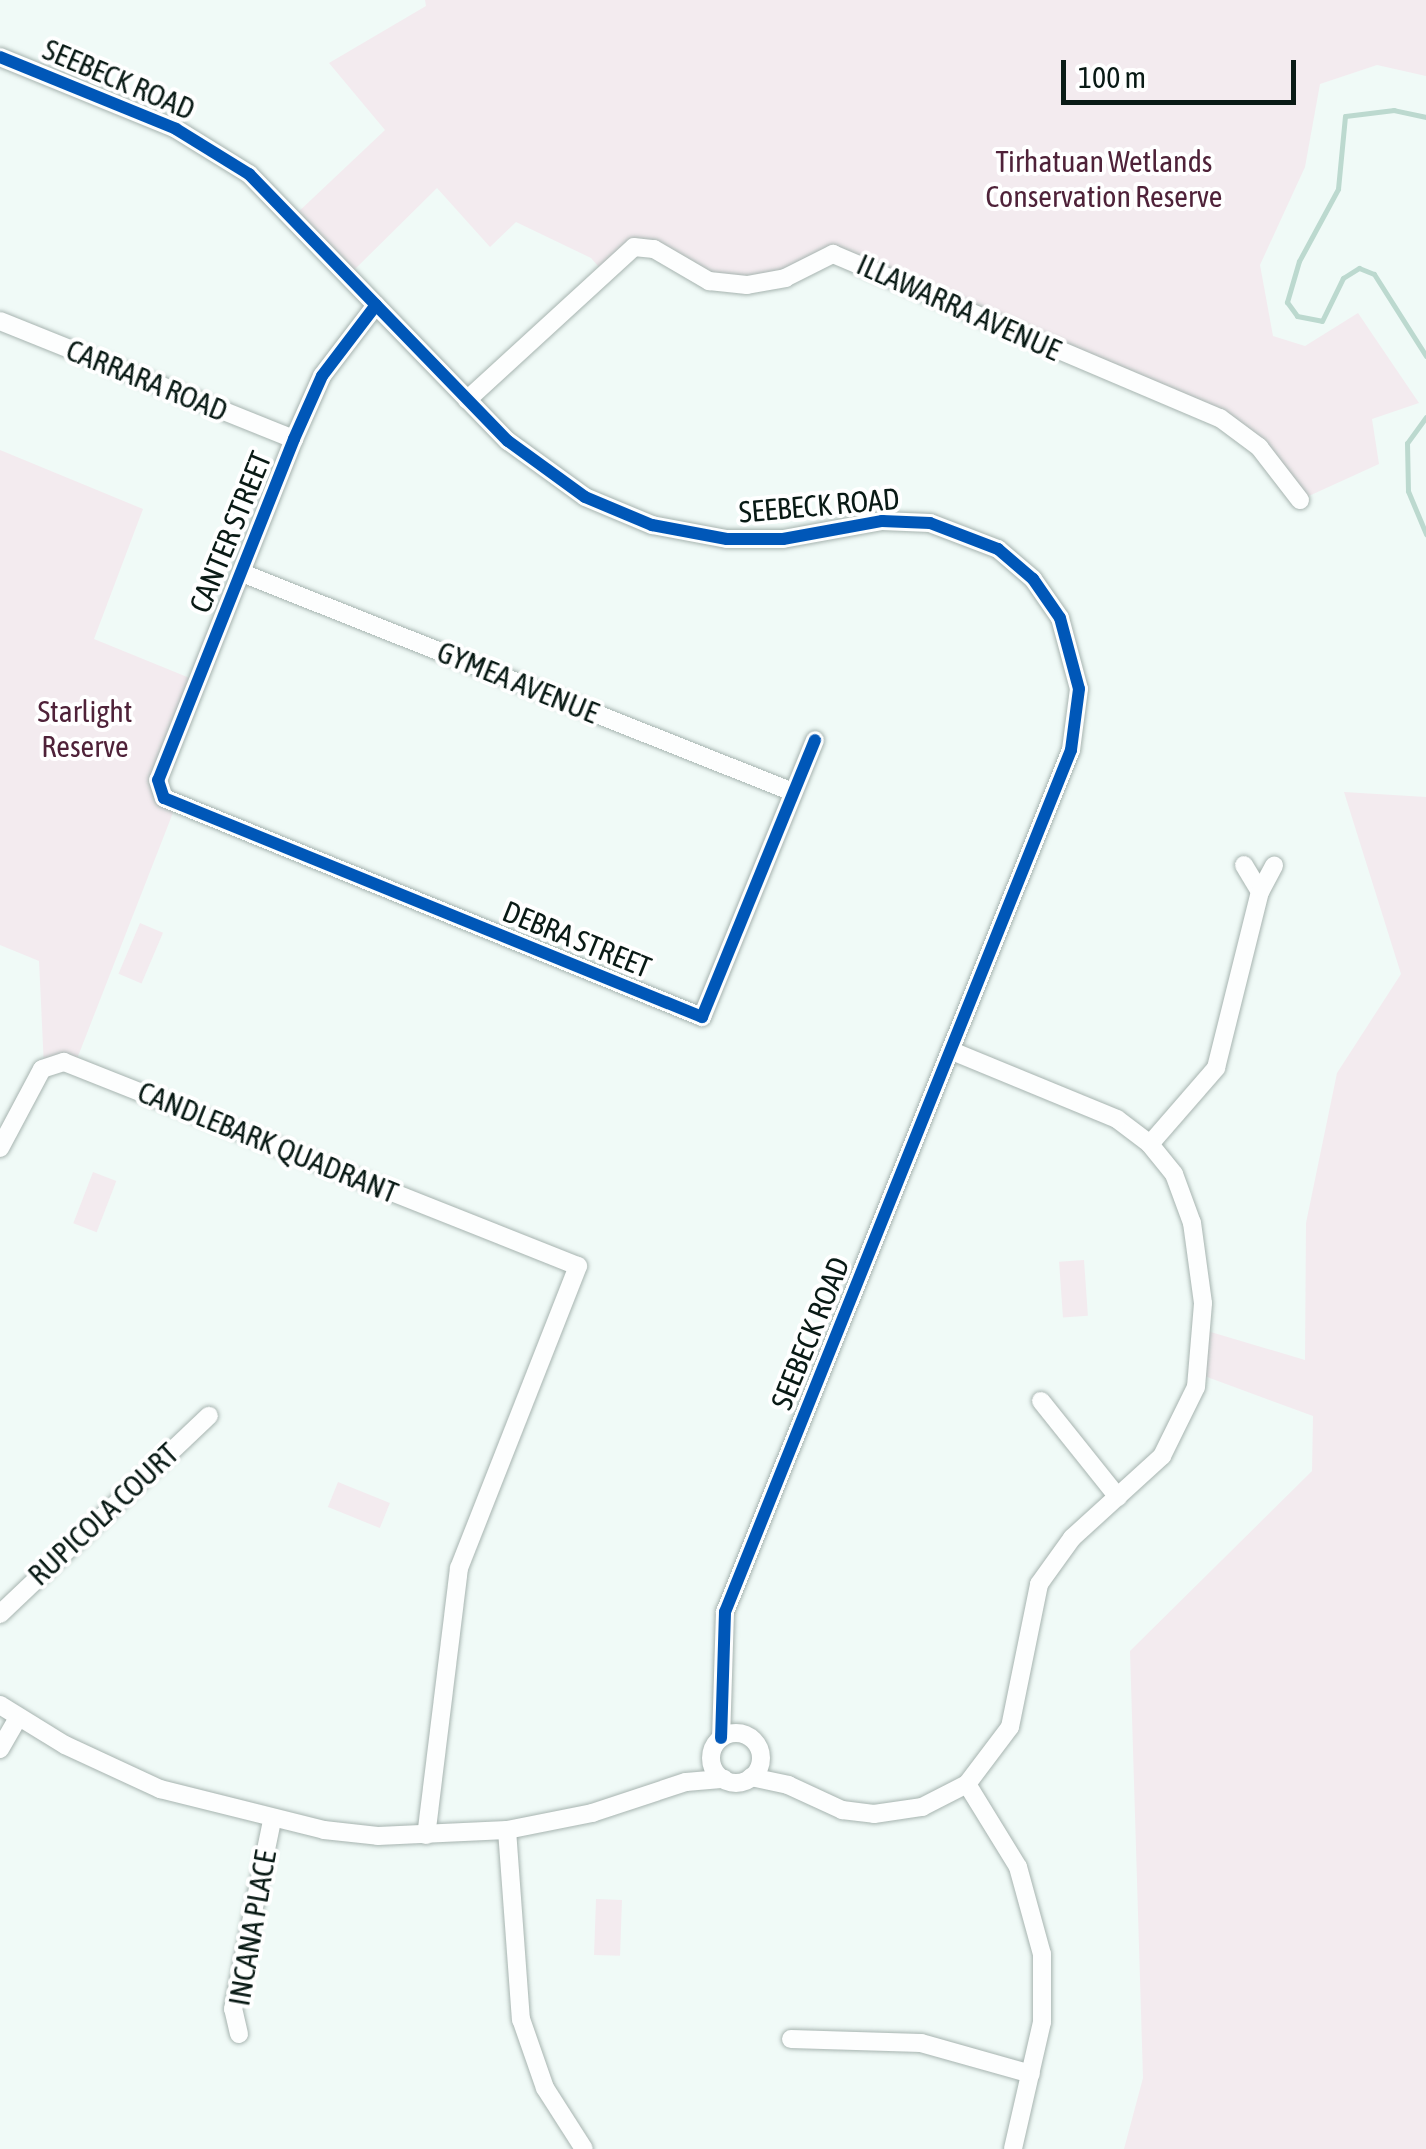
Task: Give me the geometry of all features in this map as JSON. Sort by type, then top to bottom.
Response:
[{"type":"street","name":"SEEBECK ROAD","points":[[0,57],[176,128],[226,158],[294,216],[467,400],[547,474],[627,516],[678,532],[755,540],[882,522],[930,524],[998,548],[1043,592],[1073,654],[1075,735],[725,1612],[719,1652],[725,1706],[721,1738]]},
{"type":"street","name":"ILLAWARRA AVENUE","points":[[467,400],[634,247],[654,249],[709,281],[747,285],[840,255],[916,293],[1220,418],[1259,447],[1300,500]]},
{"type":"street","name":"CANTER STREET","points":[[160,791],[161,774],[322,376],[376,305]]},
{"type":"street","name":"CARRARA ROAD","points":[[0,322],[294,439]]},
{"type":"street","name":"GYMEA AVENUE","points":[[242,572],[793,792]]},
{"type":"street","name":"DEBRA STREET","points":[[160,791],[172,804],[702,1017],[816,740]]},
{"type":"street","points":[[1244,866],[1260,892]]},
{"type":"street","points":[[1150,1144],[1216,1068],[1260,892],[1274,866]]},
{"type":"street","points":[[0,1705],[128,1776],[272,1821],[378,1836],[508,1830],[592,1814],[686,1782],[751,1778],[788,1784],[842,1810],[890,1814],[939,1801],[967,1784],[1010,1727],[1039,1584],[1062,1548],[1154,1466],[1178,1430],[1204,1345],[1188,1208],[1150,1144],[1094,1107],[952,1051]]},
{"type":"street","name":"CANDLEBARK QUADRANT","points":[[0,1148],[42,1070],[64,1062],[586,1264],[459,1568],[426,1835]]},
{"type":"street","points":[[1042,1401],[1118,1497]]},
{"type":"street","name":"RUPICOLA COURT","points":[[0,1614],[209,1416]]},
{"type":"street","name":"SEEBECK ROAD","points":[[725,1706],[746,1735]]},
{"type":"street","points":[[0,1750],[18,1718]]},
{"type":"street","points":[[686,1782],[711,1758],[721,1738],[746,1735],[788,1784]]},
{"type":"street","points":[[751,1778],[760,1753]]},
{"type":"street","points":[[711,1758],[724,1779]]},
{"type":"street","points":[[967,1784],[1010,1848],[1036,1922],[1044,2000],[1012,2149]]},
{"type":"street","name":"INCANA PLACE","points":[[239,2034],[233,2009],[272,1821]]},
{"type":"street","points":[[508,1830],[516,1990],[526,2036],[554,2105],[584,2149]]},
{"type":"street","points":[[791,2038],[921,2043],[1031,2074]]},
{"type":"green space","name":"Tirhatuan Wetlands Conservation Reserve","points":[[425,0],[1426,0],[1426,76],[1377,65],[1320,84],[1305,167],[1260,265],[1273,336],[1305,346],[1358,313],[1419,403],[1372,419],[1379,464],[1300,500],[1247,436],[847,258],[720,284],[648,247],[603,272],[591,258],[516,222],[490,247],[437,188],[349,275],[294,216],[385,130],[329,63],[426,6]]},
{"type":"green space","name":"Starlight Reserve","points":[[0,450],[143,509],[94,639],[197,681],[158,780],[176,805],[75,1064],[44,1067],[39,961],[0,945]]},
{"type":"green space","points":[[1344,792],[1426,797],[1426,2149],[1124,2149],[1143,2078],[1130,1651],[1312,1471],[1313,1416],[1199,1374],[1204,1330],[1305,1360],[1306,1223],[1337,1073],[1401,974]]},
{"type":"green space","points":[[140,923],[163,933],[142,983],[119,974]]},
{"type":"green space","points":[[93,1172],[116,1181],[97,1232],[73,1223]]},
{"type":"green space","points":[[1084,1260],[1088,1316],[1063,1318],[1059,1262]]},
{"type":"green space","points":[[338,1482],[390,1503],[380,1528],[328,1507]]},
{"type":"green space","points":[[596,1899],[622,1900],[620,1956],[594,1955]]},
{"type":"waterway","points":[[1426,117],[1394,110],[1345,116],[1338,189],[1299,261],[1287,302],[1297,316],[1322,321],[1343,278],[1359,268],[1374,274],[1426,356]]},
{"type":"waterway","points":[[1426,417],[1407,443],[1408,491],[1426,534]]},
{"type":"cycle path","points":[[0,57],[176,129],[249,174],[508,441],[585,497],[652,525],[727,539],[783,539],[882,521],[930,523],[998,549],[1033,579],[1060,618],[1079,689],[1071,750],[725,1612],[721,1738]]},
{"type":"cycle path","points":[[376,305],[322,376],[294,439],[158,780],[164,798],[702,1017],[815,740]]}]
